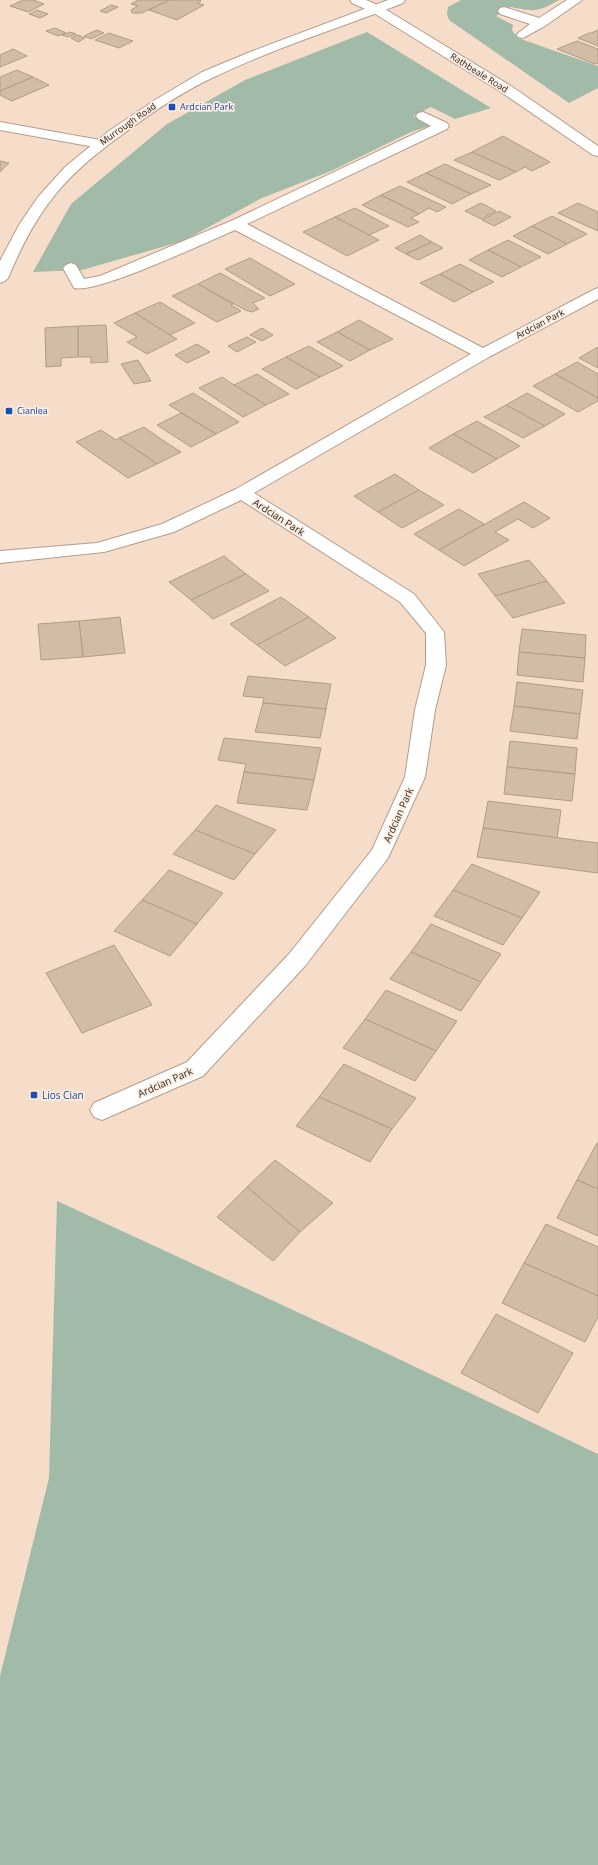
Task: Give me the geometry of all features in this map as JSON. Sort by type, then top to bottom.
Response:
[{"type":"street","name":"Rathbeale Road","points":[[356,0],[376,9],[506,89],[598,152]]},
{"type":"street","name":"Murrough Road","points":[[0,278],[13,248],[33,214],[62,178],[100,144],[154,105],[207,75],[399,0]]},
{"type":"street","points":[[523,34],[542,24],[576,0]]},
{"type":"street","points":[[504,11],[542,24]]},
{"type":"street","points":[[71,268],[78,285],[105,279],[236,224],[442,126],[423,116]]},
{"type":"street","points":[[0,126],[100,144]]},
{"type":"street","points":[[236,224],[483,354]]},
{"type":"street","name":"Ardcian Park","points":[[0,557],[98,548],[168,528],[242,493],[483,354],[598,294]]},
{"type":"street","name":"Ardcian Park","points":[[102,1110],[195,1069],[297,960],[381,853],[415,777],[425,710],[436,665],[435,632],[407,598],[242,493]]},
{"type":"green space","points":[[461,0],[559,0],[546,7],[536,10],[511,7],[496,16],[513,25],[512,30],[518,38],[598,66],[598,88],[569,103],[449,20],[447,14],[448,7]]},
{"type":"green space","points":[[367,32],[491,108],[455,119],[431,107],[413,116],[432,125],[411,132],[331,171],[262,198],[183,241],[82,270],[33,272],[71,204],[167,124],[245,80]]},
{"type":"green space","points":[[57,1201],[384,1352],[598,1454],[598,1865],[0,1865],[0,1676],[49,1478]]},
{"type":"building","points":[[23,0],[33,0],[44,4],[28,12],[10,6]]},
{"type":"building","points":[[138,0],[169,0],[142,13],[132,13],[131,10],[138,6],[131,4]]},
{"type":"building","points":[[169,0],[199,0],[201,1],[197,3],[204,5],[177,20],[149,10]]},
{"type":"building","points":[[111,5],[118,7],[106,13],[100,11]]},
{"type":"building","points":[[37,10],[48,14],[40,18],[29,14]]},
{"type":"building","points":[[55,28],[66,33],[58,36],[46,31]]},
{"type":"building","points":[[97,30],[104,33],[91,39],[84,36]]},
{"type":"building","points":[[598,30],[598,46],[578,38],[589,33]]},
{"type":"building","points":[[70,32],[76,34],[68,37],[62,35]]},
{"type":"building","points":[[109,33],[133,41],[119,48],[95,40]]},
{"type":"building","points":[[78,35],[85,38],[78,42],[71,38]]},
{"type":"building","points":[[577,41],[598,49],[598,63],[595,64],[557,49]]},
{"type":"building","points":[[13,49],[27,56],[0,67],[0,55]]},
{"type":"building","points":[[17,70],[33,77],[0,91],[0,77]]},
{"type":"building","points":[[33,77],[49,85],[12,101],[0,95],[0,91]]},
{"type":"building","points":[[503,136],[550,162],[532,171],[525,167],[516,172],[472,152]]},
{"type":"building","points":[[472,152],[516,172],[499,180],[454,160]]},
{"type":"building","points":[[0,161],[9,163],[0,172]]},
{"type":"building","points":[[445,164],[491,185],[471,194],[426,173]]},
{"type":"building","points":[[426,173],[471,194],[452,204],[407,182]]},
{"type":"building","points":[[400,186],[446,207],[437,212],[429,208],[419,214],[381,195]]},
{"type":"building","points":[[381,195],[419,214],[411,218],[419,222],[408,227],[362,205]]},
{"type":"building","points":[[481,203],[496,211],[481,219],[465,211]]},
{"type":"building","points":[[578,203],[598,212],[598,231],[558,213]]},
{"type":"building","points":[[355,208],[389,226],[369,235],[335,217]]},
{"type":"building","points":[[499,211],[511,217],[494,226],[482,220]]},
{"type":"building","points":[[552,216],[587,234],[567,244],[532,226]]},
{"type":"building","points":[[335,217],[379,240],[347,256],[303,232]]},
{"type":"building","points":[[532,226],[567,244],[548,254],[513,236]]},
{"type":"building","points":[[420,235],[432,242],[406,254],[395,248]]},
{"type":"building","points":[[508,240],[541,257],[521,267],[488,250]]},
{"type":"building","points":[[432,242],[443,248],[418,260],[406,254]]},
{"type":"building","points":[[488,250],[521,267],[502,277],[469,260]]},
{"type":"building","points":[[250,258],[295,284],[270,296],[225,269]]},
{"type":"building","points":[[460,264],[494,282],[473,292],[440,274]]},
{"type":"building","points":[[220,273],[265,298],[253,303],[259,309],[252,312],[245,310],[198,284]]},
{"type":"building","points":[[440,274],[473,292],[454,302],[420,283]]},
{"type":"building","points":[[198,284],[233,304],[231,305],[241,311],[217,322],[172,296]]},
{"type":"building","points":[[160,302],[195,323],[170,335],[135,313]]},
{"type":"building","points":[[135,313],[177,339],[147,354],[127,342],[137,337],[114,323]]},
{"type":"building","points":[[359,320],[393,339],[370,350],[337,332]]},
{"type":"building","points":[[106,325],[108,362],[91,363],[91,357],[78,357],[78,326]]},
{"type":"building","points":[[78,326],[78,357],[61,358],[61,366],[46,367],[45,328]]},
{"type":"building","points":[[262,328],[273,335],[262,341],[250,335]]},
{"type":"building","points":[[337,332],[370,350],[350,361],[317,342]]},
{"type":"building","points":[[247,337],[256,342],[237,352],[228,346]]},
{"type":"building","points":[[197,344],[210,352],[187,363],[175,355]]},
{"type":"building","points":[[309,346],[343,366],[320,377],[286,357]]},
{"type":"building","points":[[598,347],[598,368],[579,358]]},
{"type":"building","points":[[286,357],[320,377],[296,389],[262,369]]},
{"type":"building","points":[[138,360],[151,381],[134,384],[121,364]]},
{"type":"building","points":[[577,362],[598,374],[598,398],[555,374]]},
{"type":"building","points":[[257,374],[289,394],[266,405],[234,385]]},
{"type":"building","points":[[555,374],[598,398],[598,401],[578,412],[533,386]]},
{"type":"building","points":[[222,377],[266,405],[243,417],[199,388]]},
{"type":"building","points":[[193,393],[239,422],[216,434],[169,405]]},
{"type":"building","points":[[527,393],[565,414],[545,426],[506,405]]},
{"type":"building","points":[[506,405],[545,426],[523,438],[484,417]]},
{"type":"building","points":[[181,413],[216,434],[191,447],[157,425]]},
{"type":"building","points":[[477,421],[520,446],[497,459],[453,434]]},
{"type":"building","points":[[144,427],[181,452],[157,464],[119,438]]},
{"type":"building","points":[[101,430],[116,440],[119,438],[157,464],[128,478],[76,442]]},
{"type":"building","points":[[453,434],[497,459],[473,473],[429,448]]},
{"type":"building","points":[[395,474],[419,490],[378,512],[354,496]]},
{"type":"building","points":[[419,490],[444,505],[402,528],[378,512]]},
{"type":"building","points":[[524,502],[550,518],[533,528],[518,519],[495,532],[509,540],[464,566],[439,550]]},
{"type":"building","points":[[459,509],[484,524],[439,550],[414,534]]},
{"type":"building","points":[[224,556],[246,574],[191,600],[169,582]]},
{"type":"building","points":[[529,560],[547,581],[495,596],[478,574]]},
{"type":"building","points":[[246,574],[269,591],[213,619],[191,600]]},
{"type":"building","points":[[547,581],[565,603],[513,618],[495,596]]},
{"type":"building","points":[[281,597],[309,617],[257,645],[230,624]]},
{"type":"building","points":[[120,617],[125,653],[83,657],[79,621]]},
{"type":"building","points":[[309,617],[336,638],[285,666],[257,645]]},
{"type":"building","points":[[79,621],[83,657],[41,660],[38,624]]},
{"type":"building","points":[[522,629],[586,635],[585,658],[519,652]]},
{"type":"building","points":[[519,652],[585,658],[583,682],[517,675]]},
{"type":"building","points":[[248,676],[331,684],[326,709],[263,703],[264,698],[243,696]]},
{"type":"building","points":[[517,682],[583,690],[580,714],[514,706]]},
{"type":"building","points":[[263,703],[326,709],[320,738],[255,732]]},
{"type":"building","points":[[514,706],[580,714],[577,739],[510,731]]},
{"type":"building","points":[[224,738],[321,748],[314,780],[244,772],[246,764],[218,760]]},
{"type":"building","points":[[510,741],[577,748],[575,774],[507,767]]},
{"type":"building","points":[[507,767],[575,774],[572,801],[504,794]]},
{"type":"building","points":[[244,772],[314,780],[307,810],[237,803]]},
{"type":"building","points":[[488,801],[561,810],[557,838],[483,828]]},
{"type":"building","points":[[216,805],[276,830],[255,854],[195,830]]},
{"type":"building","points":[[483,828],[598,843],[598,873],[477,857]]},
{"type":"building","points":[[195,830],[255,854],[234,880],[173,854]]},
{"type":"building","points":[[472,864],[540,892],[522,918],[453,890]]},
{"type":"building","points":[[169,870],[223,893],[197,924],[142,900]]},
{"type":"building","points":[[453,890],[522,918],[503,945],[434,916]]},
{"type":"building","points":[[142,900],[197,924],[170,956],[114,931]]},
{"type":"building","points":[[431,924],[501,954],[481,982],[411,952]]},
{"type":"building","points":[[114,945],[152,1005],[82,1033],[46,973]]},
{"type":"building","points":[[411,952],[481,982],[461,1011],[390,979]]},
{"type":"building","points":[[386,990],[457,1021],[436,1051],[365,1019]]},
{"type":"building","points":[[365,1019],[436,1051],[415,1081],[343,1048]]},
{"type":"building","points":[[344,1064],[416,1098],[392,1129],[319,1097]]},
{"type":"building","points":[[319,1097],[392,1129],[370,1162],[296,1126]]},
{"type":"building","points":[[598,1143],[598,1189],[577,1180]]},
{"type":"building","points":[[275,1160],[333,1203],[300,1232],[247,1187]]},
{"type":"building","points":[[577,1180],[598,1189],[598,1236],[557,1218]]},
{"type":"building","points":[[247,1187],[300,1232],[273,1261],[217,1217]]},
{"type":"building","points":[[546,1224],[598,1247],[598,1296],[524,1263]]},
{"type":"building","points":[[524,1263],[598,1296],[598,1317],[585,1342],[502,1303]]},
{"type":"building","points":[[496,1314],[573,1353],[538,1413],[461,1373]]},
{"type":"place","name":"Ardcian Park","points":[[172,107]]},
{"type":"place","name":"Cianlea","points":[[9,411]]},
{"type":"place","name":"Lios Cian","points":[[34,1095]]}]
